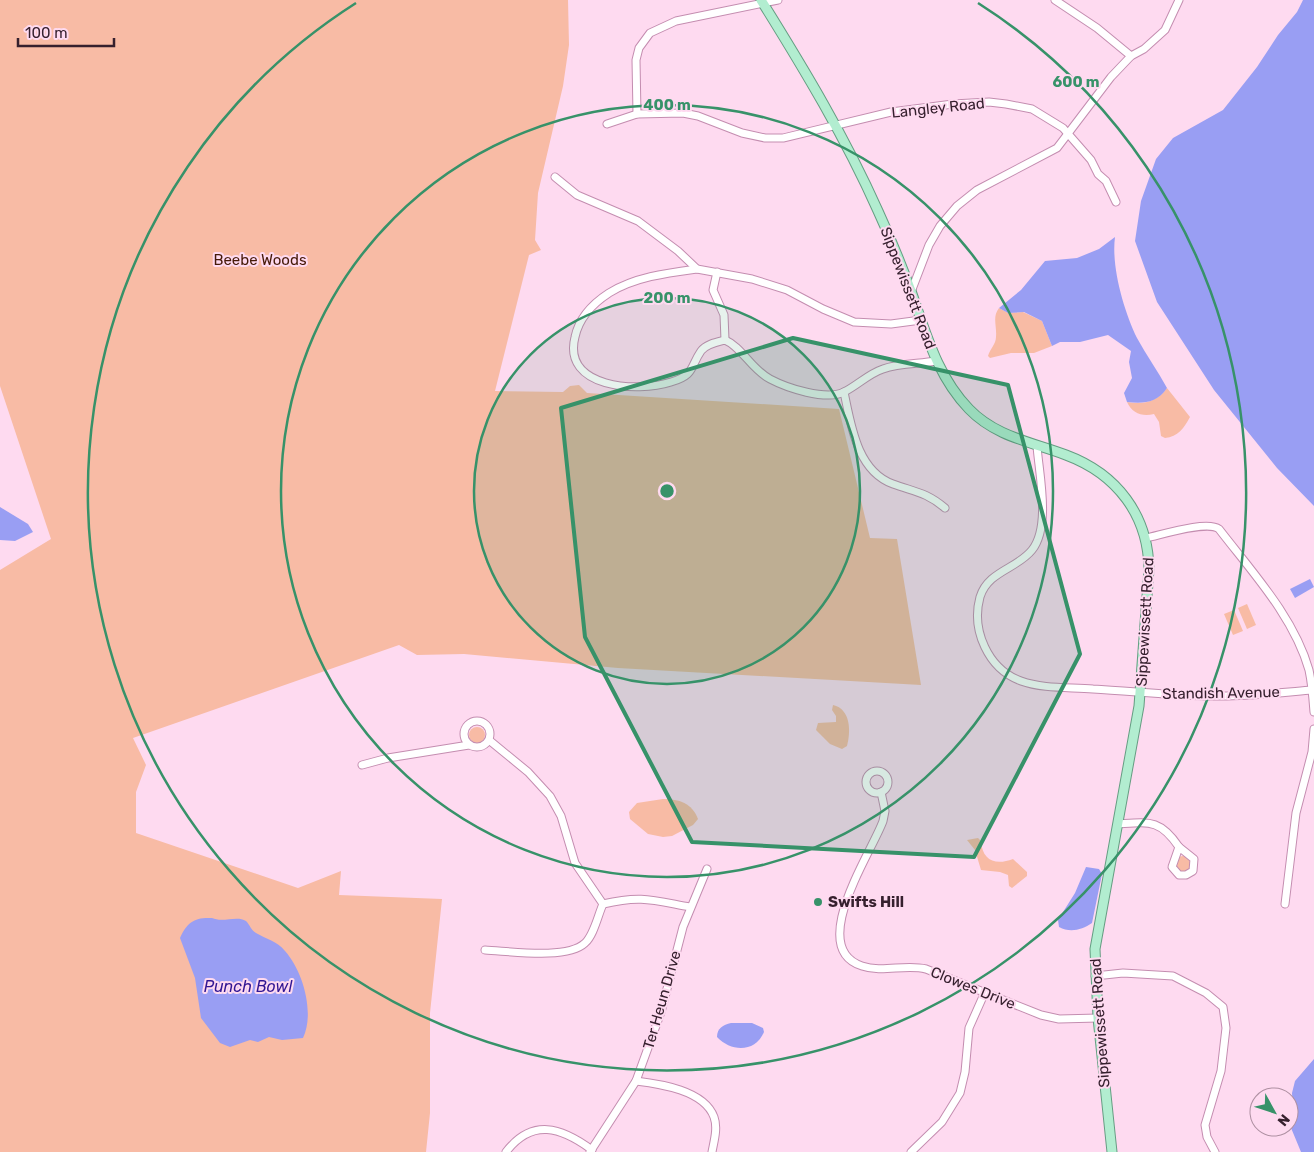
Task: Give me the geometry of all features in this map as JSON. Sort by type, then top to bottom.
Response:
[{"type":"main road","name":"Sippewissett Road","points":[[761,1],[816,89],[876,206],[911,292],[936,361],[951,388],[976,416],[1006,435],[1078,460],[1109,479],[1128,498],[1140,521],[1146,538],[1149,569],[1141,693],[1098,926],[1095,976],[1112,1152]]},
{"type":"street","points":[[637,114],[636,60],[639,48],[650,33],[676,21],[706,17],[761,1],[778,0]]},
{"type":"street","points":[[1055,0],[1097,28],[1131,56]]},
{"type":"street","points":[[904,276],[916,269],[940,226],[957,206],[977,190],[1057,148],[1066,133],[1110,77],[1131,56],[1144,49],[1165,30],[1179,0]]},
{"type":"street","name":"Langley Road","points":[[607,124],[637,114],[659,112],[698,116],[742,133],[765,138],[783,138],[836,127],[891,112],[989,102],[1032,109],[1063,128],[1091,160],[1098,174],[1106,181],[1116,202]]},
{"type":"street","points":[[555,177],[577,195],[638,221],[678,251],[696,269]]},
{"type":"street","points":[[911,292],[922,260]]},
{"type":"street","points":[[921,320],[891,324],[854,322],[823,309],[787,290],[717,272],[696,269],[636,280],[609,293],[590,308],[582,318],[576,329],[572,357],[579,368],[602,382],[635,386],[669,383],[686,376],[694,368],[701,352],[706,347],[725,340],[733,343],[754,368],[771,379],[806,392],[826,395],[844,392],[885,368],[936,361]]},
{"type":"street","points":[[717,272],[713,290],[724,315],[725,340]]},
{"type":"street","points":[[844,392],[851,423],[863,458],[871,471],[892,484],[926,494],[945,508]]},
{"type":"street","name":"Standish Avenue","points":[[1037,446],[1042,510],[1039,536],[1032,550],[1000,572],[987,584],[980,597],[978,615],[980,640],[1001,668],[1021,681],[1042,685],[1141,693],[1208,696],[1312,690]]},
{"type":"street","points":[[1146,538],[1212,525],[1219,529],[1269,594],[1284,618],[1306,663],[1312,690],[1314,712]]},
{"type":"street","points":[[469,745],[464,733],[467,725],[475,721],[483,722],[489,728],[489,740]]},
{"type":"street","points":[[1285,904],[1294,829],[1312,752],[1314,729]]},
{"type":"street","points":[[362,765],[388,758],[469,745],[478,748],[489,740]]},
{"type":"street","points":[[489,740],[528,772],[550,796],[561,816],[575,863],[603,904]]},
{"type":"street","name":"Clowes Drive","points":[[882,792],[885,811],[883,821],[841,915],[841,935],[845,953],[854,963],[864,967],[921,968],[1050,1018],[1098,1018]]},
{"type":"street","points":[[1118,824],[1148,822],[1158,825],[1168,831],[1179,847]]},
{"type":"street","name":"Ter Heun Drive","points":[[591,1151],[636,1081],[661,1012],[674,959],[690,907],[707,869]]},
{"type":"street","points":[[603,904],[629,898],[650,898],[690,907]]},
{"type":"street","points":[[485,950],[541,953],[579,947],[589,938],[603,904]]},
{"type":"street","points":[[1095,976],[1123,973],[1174,976],[1206,993],[1223,1007],[1226,1028],[1222,1071],[1205,1125],[1207,1137],[1215,1152]]},
{"type":"street","points":[[911,1152],[942,1122],[960,1093],[965,1072],[968,1028],[984,992]]},
{"type":"street","points":[[636,1081],[674,1090],[702,1100],[714,1117],[716,1128],[712,1152]]},
{"type":"street","points":[[506,1152],[514,1142],[530,1131],[551,1130],[565,1132],[591,1151]]},
{"type":"highlighted area","points":[[793,338],[1008,385],[1080,654],[974,857],[692,842],[585,637],[561,408]]},
{"type":"green space","name":"Beebe Woods","points":[[0,0],[568,0],[569,45],[563,86],[538,193],[535,240],[541,250],[529,255],[495,391],[563,392],[570,386],[579,385],[587,393],[839,409],[870,538],[897,539],[921,685],[618,668],[464,654],[417,655],[399,645],[133,738],[146,765],[136,792],[136,833],[298,888],[341,871],[339,895],[442,899],[430,1013],[430,1113],[426,1152],[0,1152],[0,570],[51,539],[0,386]]},
{"type":"green space","points":[[999,308],[1008,313],[1023,312],[1042,321],[1052,346],[1034,353],[1011,353],[990,358],[988,356],[996,340],[995,318]]},
{"type":"green space","points":[[1167,388],[1190,417],[1180,431],[1174,436],[1165,438],[1161,436],[1159,422],[1154,414],[1145,415],[1138,413],[1127,402],[1144,403],[1159,397]]},
{"type":"green space","points":[[1247,604],[1256,625],[1247,629],[1238,608]]},
{"type":"green space","points":[[1234,610],[1243,631],[1233,635],[1224,614]]},
{"type":"green space","points":[[833,705],[843,711],[848,722],[847,746],[842,749],[830,744],[816,730],[818,723],[836,722],[836,716],[832,710]]},
{"type":"green space","points":[[477,727],[483,729],[485,735],[483,741],[477,743],[471,741],[469,735],[471,729]]},
{"type":"green space","points":[[663,799],[684,803],[692,809],[698,819],[693,825],[672,836],[663,837],[648,834],[630,819],[629,812],[637,803]]},
{"type":"green space","points":[[978,838],[987,857],[1001,862],[1013,859],[1027,872],[1027,876],[1012,888],[1009,886],[1008,875],[981,870],[975,850],[967,840]]},
{"type":"green space","points":[[1183,856],[1189,858],[1191,864],[1189,870],[1183,872],[1177,870],[1175,864],[1177,858]]},
{"type":"water","points":[[1303,0],[1314,0],[1314,506],[1277,468],[1214,390],[1157,302],[1135,241],[1141,201],[1156,159],[1173,138],[1223,110],[1297,12]]},
{"type":"water","points":[[1115,237],[1114,249],[1117,275],[1128,315],[1137,338],[1167,388],[1154,400],[1139,403],[1127,402],[1124,393],[1132,378],[1129,362],[1131,351],[1108,335],[1080,342],[1060,342],[1052,346],[1042,321],[1024,312],[1008,313],[999,308],[1021,290],[1045,261],[1077,258],[1099,249]]},
{"type":"water","points":[[0,507],[28,524],[33,532],[15,541],[0,540]]},
{"type":"water","points":[[1310,579],[1314,587],[1295,598],[1290,589]]},
{"type":"water","points":[[1086,867],[1099,869],[1102,874],[1092,923],[1076,930],[1063,929],[1059,927],[1058,920],[1075,893]]},
{"type":"water","name":"Punch Bowl","points":[[201,918],[221,920],[242,919],[246,921],[254,932],[285,951],[297,970],[305,993],[308,1017],[303,1038],[282,1040],[269,1037],[258,1042],[250,1040],[230,1047],[220,1043],[201,1018],[195,978],[180,938],[192,922]]},
{"type":"water","points":[[731,1023],[752,1023],[763,1028],[764,1032],[755,1044],[749,1047],[736,1048],[729,1046],[717,1037],[721,1027]]},
{"type":"water","points":[[1314,1059],[1314,1152],[1301,1152],[1295,1137],[1299,1137],[1299,1087],[1294,1087],[1295,1081]]},
{"type":"place","name":"Swifts Hill","points":[[818,902]]}]
